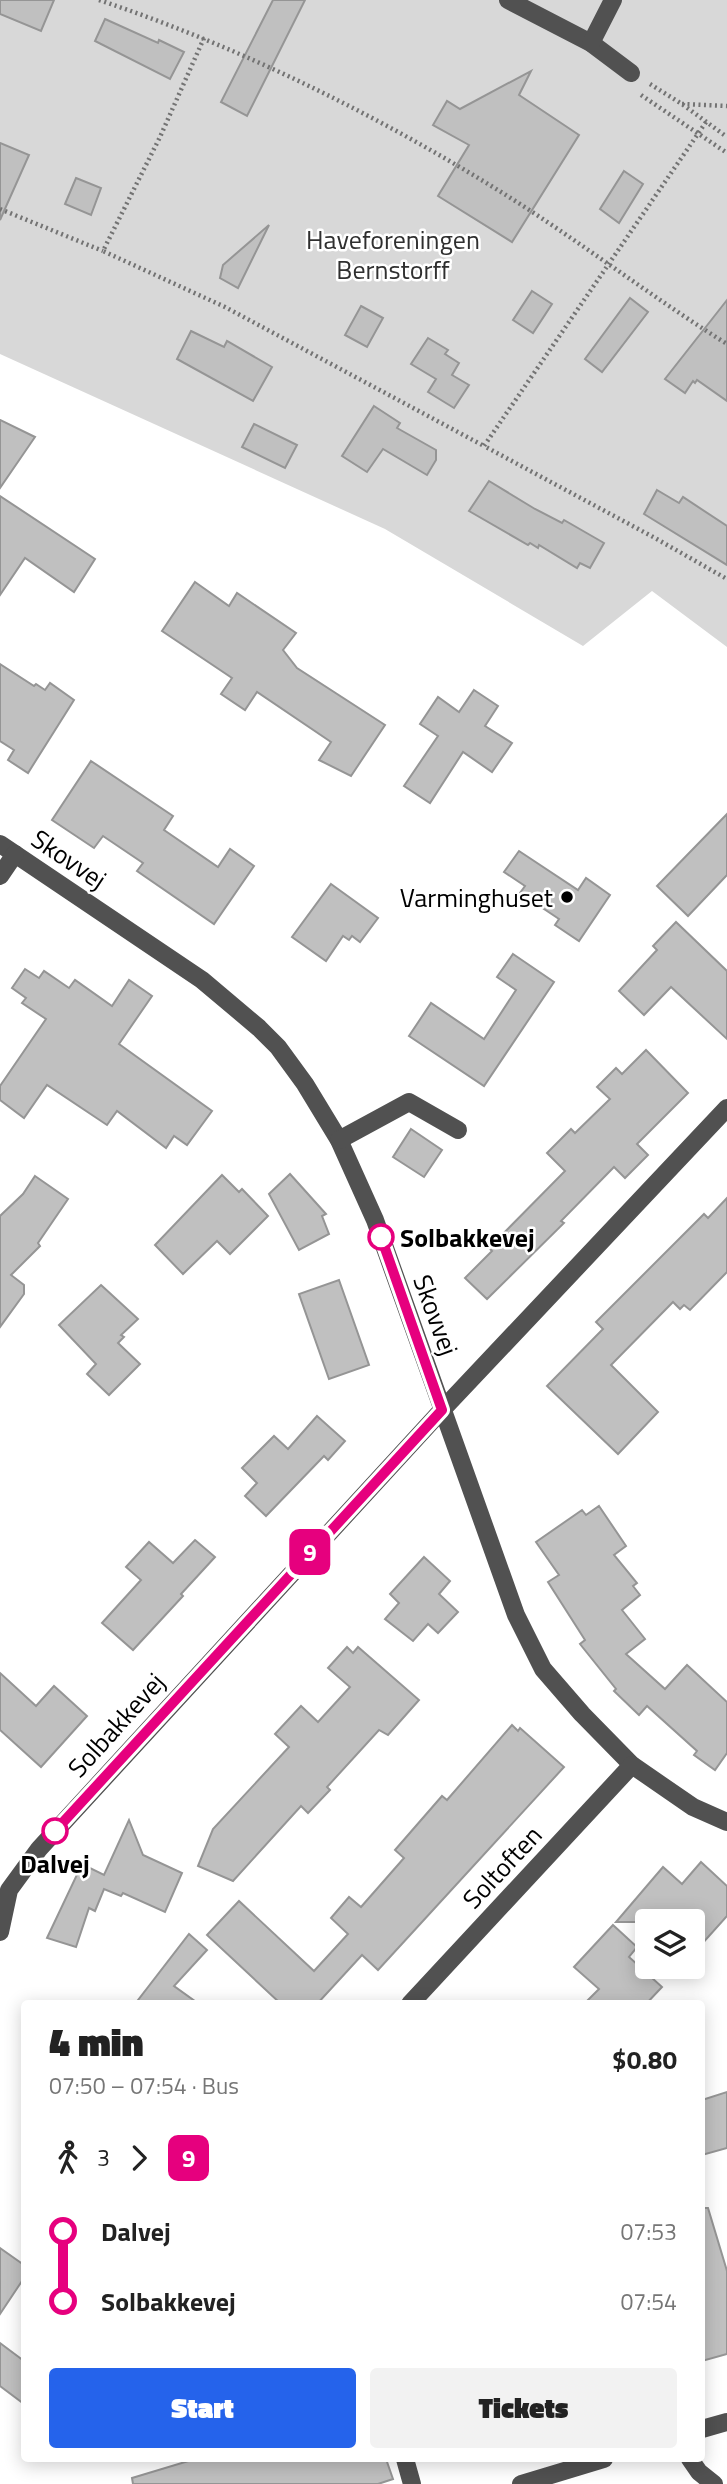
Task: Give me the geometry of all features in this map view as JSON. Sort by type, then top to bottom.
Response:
[{"type":"street","points":[[508,0],[591,43],[631,73]]},
{"type":"street","points":[[591,43],[613,0]]},
{"type":"street","points":[[0,876],[7,849]]},
{"type":"street","name":"Skovvej","points":[[7,849],[202,980],[259,1028],[298,1073],[339,1140],[375,1220],[516,1615],[543,1669],[632,1765],[693,1807],[727,1822]]},
{"type":"street","points":[[339,1140],[409,1102],[458,1130]]},
{"type":"street","name":"Solbakkevej","points":[[0,1932],[4,1887],[442,1410],[727,1108]]},
{"type":"street","name":"Soltoften","points":[[414,2000],[632,1765]]},
{"type":"street","points":[[705,2429],[727,2422]]},
{"type":"street","points":[[406,2462],[412,2484]]},
{"type":"street","points":[[521,2484],[594,2462]]},
{"type":"street","points":[[692,2462],[699,2472],[714,2484]]},
{"type":"path","points":[[99,0],[204,38],[279,71],[417,141],[610,263],[727,344]]},
{"type":"path","points":[[103,251],[160,137],[204,38]]},
{"type":"path","points":[[631,73],[682,104],[727,137]]},
{"type":"path","points":[[682,104],[727,106]]},
{"type":"path","points":[[484,446],[706,122]]},
{"type":"path","points":[[0,209],[103,251],[225,307],[656,538],[727,579]]},
{"type":"green space","name":"Haveforeningen Bernstorff","points":[[0,0],[727,0],[727,647],[652,591],[583,646],[385,529],[0,354]]},
{"type":"building","points":[[0,0],[54,0],[41,31],[0,14]]},
{"type":"building","points":[[273,0],[305,0],[247,116],[221,102]]},
{"type":"building","points":[[105,19],[184,52],[170,79],[95,41]]},
{"type":"building","points":[[531,71],[519,95],[579,135],[512,242],[438,196],[469,145],[433,125],[447,101],[460,109]]},
{"type":"building","points":[[0,143],[29,155],[0,220]]},
{"type":"building","points":[[624,171],[643,184],[619,223],[600,209]]},
{"type":"building","points":[[76,178],[101,188],[91,215],[65,204]]},
{"type":"building","points":[[269,225],[238,288],[220,278],[223,265]]},
{"type":"building","points":[[532,291],[552,304],[533,333],[513,320]]},
{"type":"building","points":[[630,298],[648,312],[602,372],[585,359]]},
{"type":"building","points":[[727,300],[727,401],[697,380],[695,383],[693,381],[685,393],[665,379]]},
{"type":"building","points":[[361,306],[383,318],[367,347],[345,335]]},
{"type":"building","points":[[191,331],[224,347],[227,341],[272,367],[253,401],[177,359]]},
{"type":"building","points":[[428,338],[448,350],[445,354],[459,363],[452,375],[469,385],[454,408],[428,392],[436,379],[411,364]]},
{"type":"building","points":[[374,406],[400,423],[397,428],[436,450],[436,460],[427,475],[383,449],[367,472],[342,456]]},
{"type":"building","points":[[0,420],[35,437],[0,488]]},
{"type":"building","points":[[254,424],[297,445],[285,468],[242,447]]},
{"type":"building","points":[[489,481],[535,509],[562,523],[564,520],[604,543],[590,568],[580,563],[577,568],[539,545],[538,548],[530,543],[528,545],[469,511]]},
{"type":"building","points":[[657,490],[679,503],[683,497],[727,526],[727,565],[644,514]]},
{"type":"building","points":[[0,496],[95,559],[74,592],[25,558],[0,595]]},
{"type":"building","points":[[195,582],[229,606],[237,593],[296,633],[283,650],[297,668],[385,725],[351,776],[319,760],[331,742],[257,692],[245,710],[221,694],[232,678],[162,631]]},
{"type":"building","points":[[0,664],[34,686],[36,684],[45,690],[50,683],[74,700],[28,773],[8,760],[14,750],[0,741]]},
{"type":"building","points":[[474,690],[498,706],[485,726],[512,743],[492,772],[463,752],[430,803],[404,786],[438,736],[420,724],[438,697],[459,712]]},
{"type":"building","points":[[91,761],[173,816],[164,830],[218,867],[230,849],[254,866],[214,924],[137,871],[143,863],[103,836],[94,848],[52,820]]},
{"type":"building","points":[[727,814],[727,875],[688,916],[657,886]]},
{"type":"building","name":"Varminghuset","points":[[519,851],[578,890],[586,878],[610,895],[579,941],[555,925],[559,919],[520,893],[525,886],[504,872]]},
{"type":"building","points":[[331,884],[378,918],[360,942],[352,936],[349,940],[343,936],[326,961],[292,937]]},
{"type":"building","points":[[676,922],[727,971],[727,1039],[671,987],[644,1015],[619,991],[657,950],[653,946]]},
{"type":"building","points":[[513,954],[554,982],[484,1086],[409,1036],[431,1003],[484,1039],[516,990],[497,977]]},
{"type":"building","points":[[25,969],[39,978],[44,971],[69,988],[75,980],[112,1006],[129,980],[152,996],[119,1044],[212,1111],[187,1145],[174,1136],[166,1148],[117,1111],[107,1125],[47,1085],[24,1118],[0,1100],[0,1086],[46,1019],[22,1003],[26,998],[12,988]]},
{"type":"building","points":[[646,1050],[688,1093],[637,1144],[648,1155],[625,1178],[614,1167],[561,1221],[564,1223],[487,1299],[465,1278],[492,1251],[489,1248],[565,1171],[547,1153],[571,1129],[575,1133],[610,1099],[597,1087],[616,1068],[622,1074]]},
{"type":"building","points":[[411,1129],[442,1150],[424,1177],[393,1157]]},
{"type":"building","points":[[290,1174],[326,1214],[322,1216],[329,1234],[299,1250],[269,1194]]},
{"type":"building","points":[[222,1175],[239,1192],[242,1189],[268,1216],[230,1254],[217,1241],[183,1274],[155,1245]]},
{"type":"building","points":[[35,1176],[68,1199],[38,1243],[40,1246],[11,1275],[24,1285],[24,1294],[0,1327],[0,1216],[23,1194]]},
{"type":"building","points":[[727,1198],[727,1272],[690,1310],[684,1305],[680,1309],[673,1302],[611,1365],[658,1412],[618,1454],[547,1386],[603,1329],[596,1322],[704,1214],[708,1218]]},
{"type":"building","points":[[339,1280],[369,1365],[329,1379],[299,1294]]},
{"type":"building","points":[[101,1285],[138,1319],[121,1335],[124,1337],[118,1343],[140,1364],[109,1395],[87,1374],[96,1364],[59,1325]]},
{"type":"building","points":[[317,1416],[345,1441],[328,1460],[324,1456],[266,1516],[245,1496],[257,1483],[242,1468],[274,1436],[288,1449]]},
{"type":"building","points":[[599,1506],[626,1546],[614,1555],[637,1583],[633,1586],[640,1595],[622,1610],[645,1639],[626,1654],[665,1689],[687,1665],[727,1702],[727,1753],[715,1770],[694,1755],[697,1751],[647,1706],[639,1715],[614,1691],[616,1689],[580,1644],[585,1640],[548,1582],[559,1575],[536,1542],[582,1510],[586,1515]]},
{"type":"building","points":[[195,1540],[215,1557],[133,1650],[102,1623],[141,1580],[126,1567],[149,1542],[173,1563]]},
{"type":"building","points":[[424,1557],[450,1581],[439,1594],[458,1612],[438,1633],[428,1624],[413,1641],[385,1619],[399,1603],[390,1594]]},
{"type":"building","points":[[347,1647],[353,1653],[358,1647],[419,1700],[388,1735],[379,1730],[327,1787],[330,1790],[308,1813],[301,1806],[233,1881],[198,1866],[213,1829],[289,1747],[275,1734],[301,1706],[318,1722],[350,1687],[328,1668]]},
{"type":"building","points":[[0,1673],[36,1706],[54,1686],[87,1716],[41,1767],[0,1730]]},
{"type":"building","points":[[512,1725],[518,1731],[520,1728],[564,1767],[378,1970],[362,1955],[321,2000],[277,2000],[207,1935],[239,1901],[314,1971],[348,1934],[331,1918],[349,1897],[361,1907],[404,1858],[395,1850],[442,1796],[447,1800]]},
{"type":"building","points":[[129,1820],[143,1855],[182,1873],[165,1912],[123,1893],[121,1896],[104,1889],[95,1911],[89,1908],[76,1947],[47,1938],[82,1864],[104,1875]]},
{"type":"building","points":[[701,1862],[727,1886],[727,1916],[705,1941],[705,1909],[635,1909],[635,1922],[616,1922],[663,1867],[682,1884]]},
{"type":"building","points":[[613,1925],[635,1945],[629,1957],[635,1962],[635,1979],[653,1979],[662,1987],[650,2000],[588,2000],[599,1989],[574,1967]]},
{"type":"building","points":[[189,1934],[207,1950],[174,1986],[193,2000],[138,2000]]},
{"type":"building","points":[[727,2092],[727,2148],[705,2154],[705,2099]]},
{"type":"building","points":[[705,2208],[708,2208],[727,2271],[727,2354],[705,2360]]},
{"type":"building","points":[[0,2248],[21,2263],[21,2282],[0,2314]]},
{"type":"building","points":[[0,2343],[21,2359],[21,2402],[0,2386]]},
{"type":"building","points":[[185,2462],[387,2462],[393,2479],[378,2484],[133,2484],[132,2478]]},
{"type":"bus line","name":"9","points":[[55,1831],[442,1410],[381,1237]]},
{"type":"place","name":"Varminghuset","points":[[567,897]]},
{"type":"place","name":"Solbakkevej","points":[[381,1237]]},
{"type":"place","name":"Dalvej","points":[[55,1831]]}]
